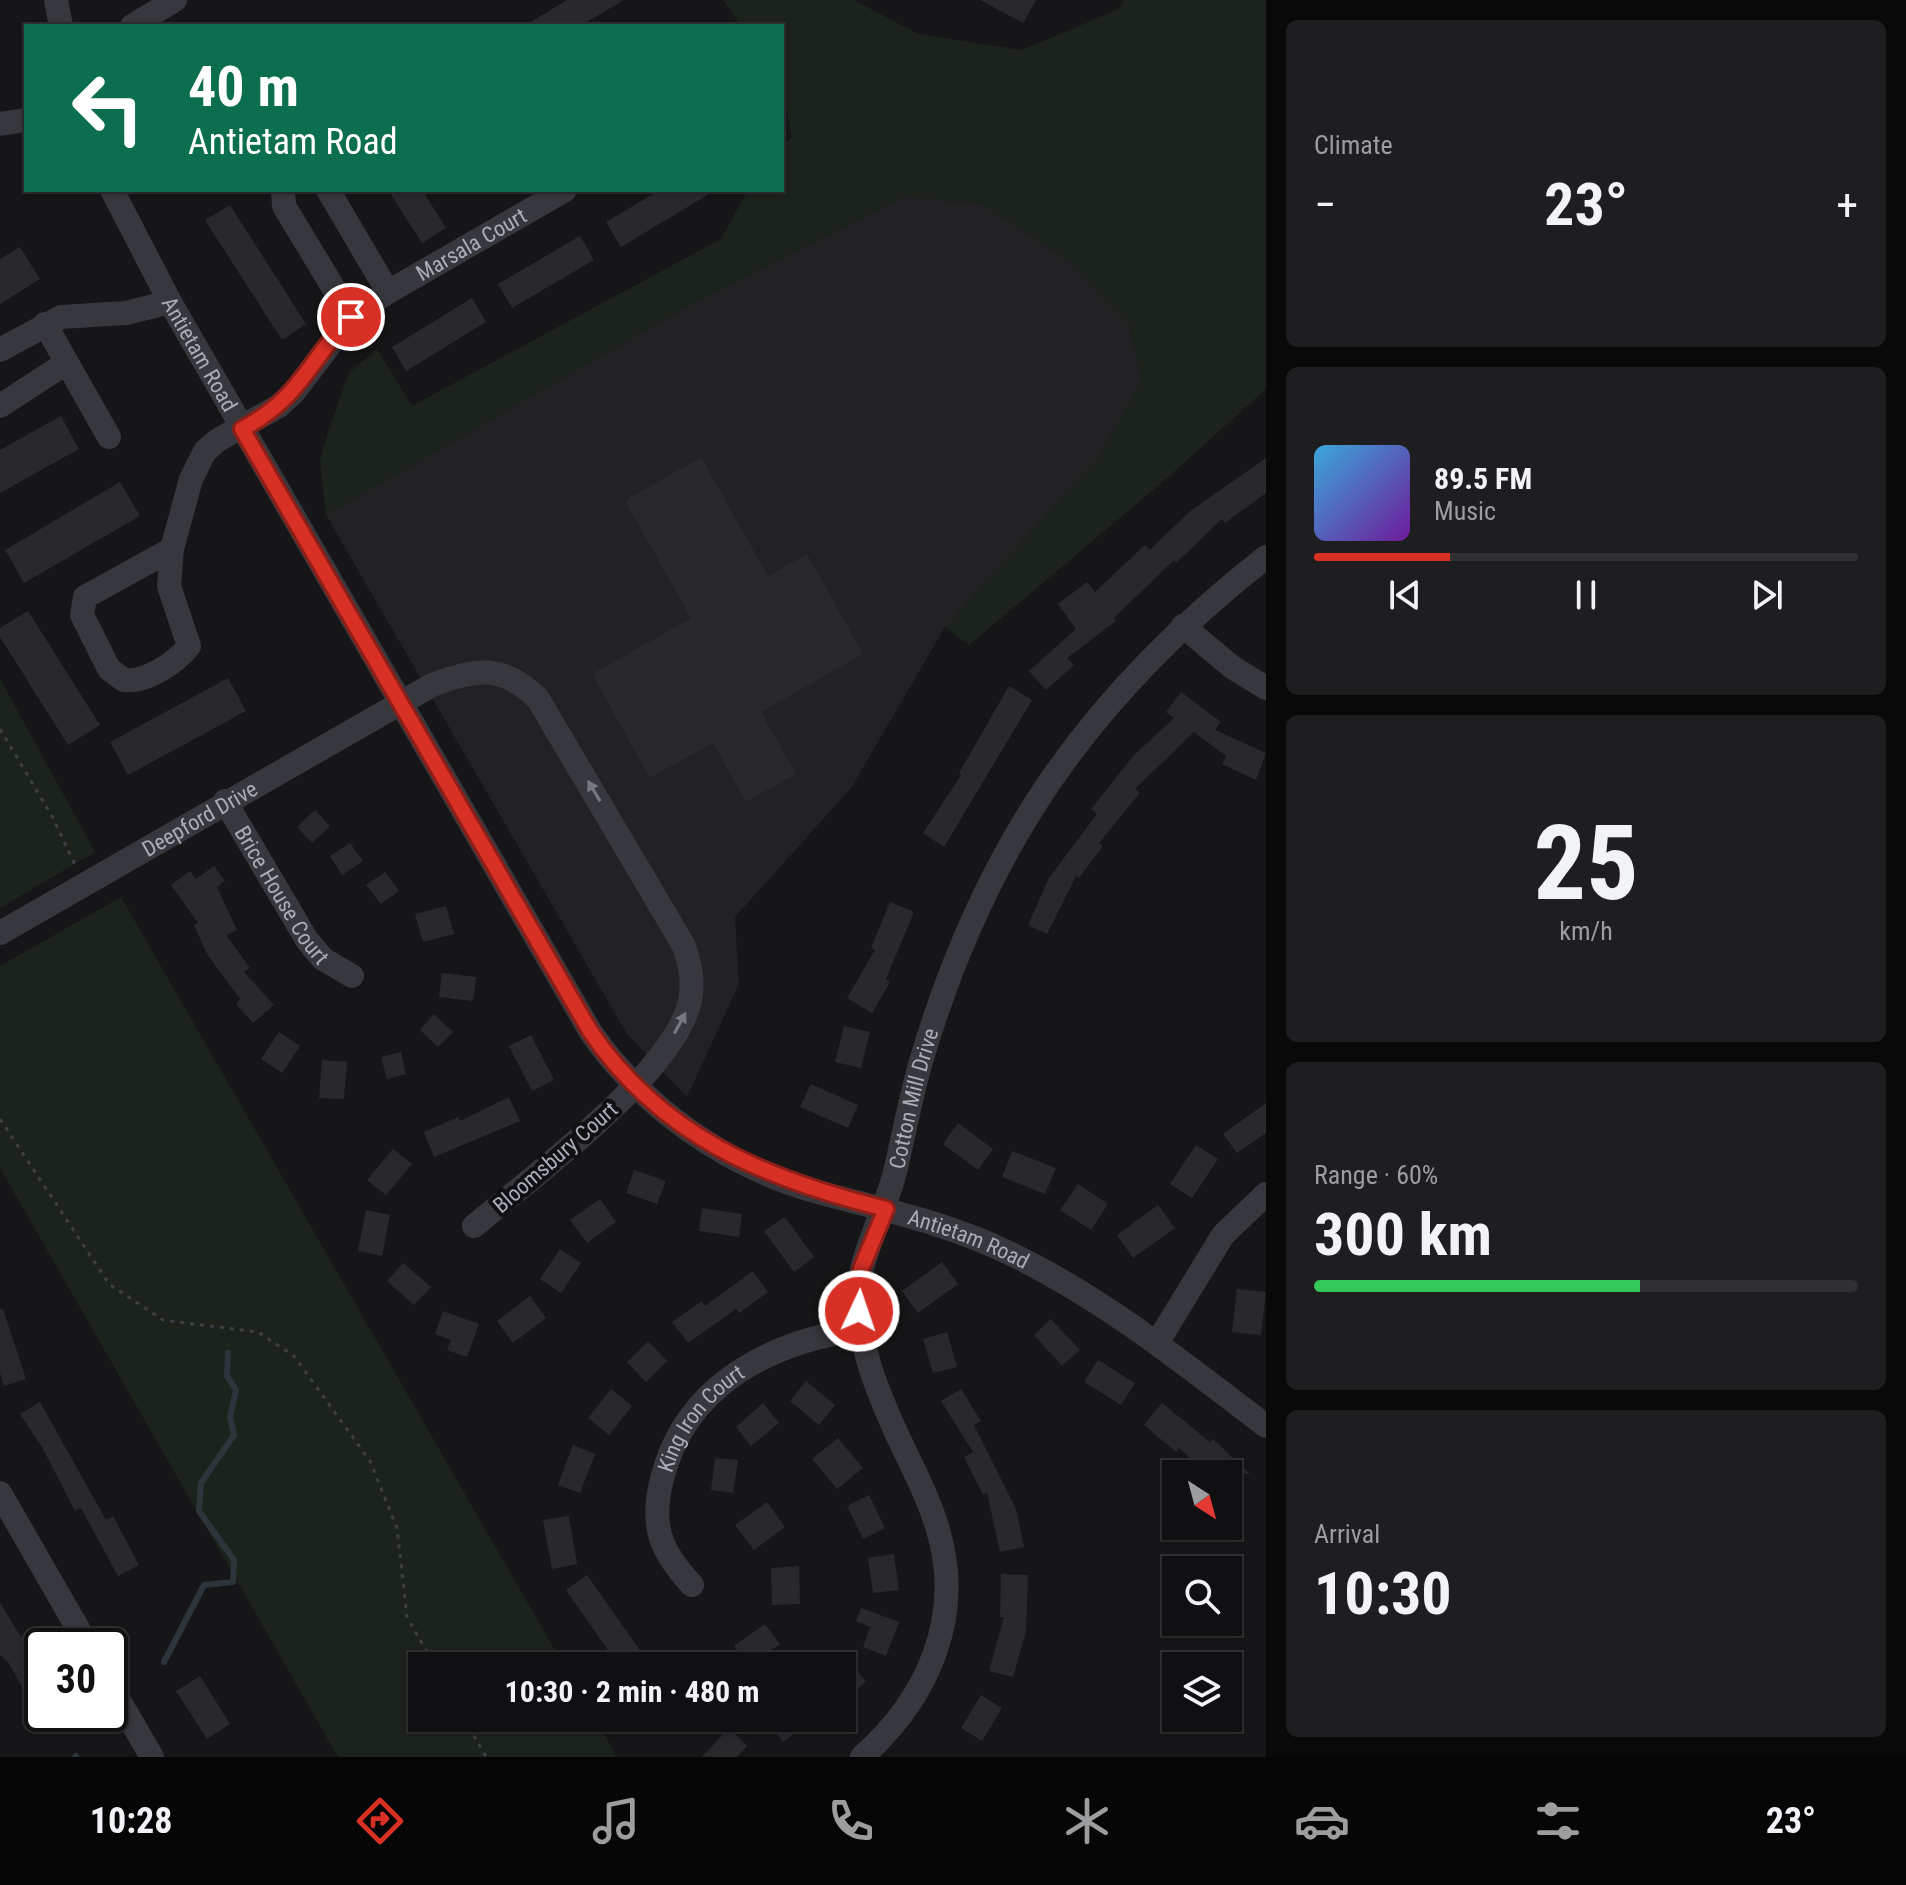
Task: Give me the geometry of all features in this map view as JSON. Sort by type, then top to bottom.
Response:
[{"type":"street","points":[[56,0],[61,24]]},
{"type":"street","points":[[135,24],[175,0]]},
{"type":"street","points":[[0,124],[24,120]]},
{"type":"street","name":"Antietam Road","points":[[113,192],[170,302],[242,429],[590,1031],[614,1067],[696,1135],[766,1173],[816,1192],[886,1209],[1006,1251],[1105,1306],[1266,1426]]},
{"type":"street","points":[[283,192],[284,206],[351,317]]},
{"type":"street","points":[[329,192],[388,292]]},
{"type":"street","name":"Marsala Court","points":[[172,549],[85,597],[82,615],[109,669],[124,680],[143,678],[182,655],[189,646],[169,586],[172,549],[196,466],[218,440],[279,406],[294,392],[335,333],[351,317],[388,292],[562,192]]},
{"type":"street","points":[[0,350],[45,324],[78,313],[126,313],[170,302]]},
{"type":"street","points":[[45,324],[109,437]]},
{"type":"street","points":[[0,406],[66,363]]},
{"type":"street","name":"Cotton Mill Drive","points":[[862,1757],[908,1707],[924,1683],[942,1634],[948,1582],[937,1526],[874,1381],[860,1329],[861,1269],[886,1209],[922,1059],[968,929],[1020,827],[1092,722],[1133,674],[1183,626],[1266,557]]},
{"type":"street","points":[[1183,626],[1232,667],[1266,688]]},
{"type":"street","name":"Deepford Drive","points":[[0,933],[225,801],[432,685],[479,671],[510,677],[538,699],[684,946],[690,964],[692,984],[683,1021],[636,1088]]},
{"type":"street","name":"Brice House Court","points":[[225,801],[307,940],[323,959],[352,976]]},
{"type":"street","name":"Bloomsbury Court","points":[[474,1226],[636,1088]]},
{"type":"street","points":[[1157,1343],[1223,1235],[1266,1194]]},
{"type":"street","name":"King Iron Court","points":[[692,1585],[671,1562],[656,1515],[665,1465],[691,1414],[709,1392],[767,1354],[812,1338],[860,1329]]},
{"type":"street","points":[[0,1493],[78,1628]]},
{"type":"street","points":[[128,1716],[152,1757]]},
{"type":"path","points":[[0,729],[53,818],[85,883]]},
{"type":"path","points":[[0,1119],[109,1284],[163,1320],[258,1332],[294,1356],[370,1461],[397,1528],[407,1617],[427,1652]]},
{"type":"path","points":[[472,1732],[486,1757]]},
{"type":"shaded area","points":[[723,0],[854,0],[918,34],[1022,50],[1117,10],[1124,0],[1266,0],[1266,389],[1166,479],[969,645],[945,627],[1099,457],[1142,380],[1129,325],[1069,261],[980,203],[904,197],[686,307],[326,515],[320,460],[329,429],[349,373],[377,349],[412,406],[721,239],[747,192],[784,192],[784,146],[792,137],[784,99],[784,24],[740,24]]},
{"type":"shaded area","points":[[904,197],[980,203],[1069,261],[1129,325],[1142,380],[1099,457],[945,627],[851,788],[735,917],[739,984],[687,1097],[627,1034],[326,515],[686,307]]},
{"type":"shaded area","points":[[0,679],[95,852],[0,908]]},
{"type":"shaded area","points":[[121,897],[556,1652],[408,1652],[408,1732],[603,1732],[617,1757],[338,1757],[0,1168],[0,966]]},
{"type":"building","points":[[567,0],[624,0],[583,24],[527,24]]},
{"type":"building","points":[[980,0],[1036,0],[1023,23]]},
{"type":"building","points":[[389,192],[423,192],[446,228],[422,243]]},
{"type":"building","points":[[657,192],[713,192],[621,247],[606,222]]},
{"type":"building","points":[[230,205],[306,324],[282,340],[205,220]]},
{"type":"building","points":[[580,236],[594,260],[512,308],[498,284]]},
{"type":"building","points":[[20,247],[40,279],[0,304],[0,259]]},
{"type":"building","points":[[472,298],[486,322],[406,371],[392,347]]},
{"type":"building","points":[[61,416],[79,449],[0,493],[0,450]]},
{"type":"building","points":[[701,457],[768,576],[807,554],[863,654],[761,712],[796,774],[746,802],[713,743],[650,778],[592,674],[691,618],[625,501]]},
{"type":"building","points":[[1266,458],[1266,493],[1225,523],[1222,519],[1176,563],[1174,560],[1114,618],[1116,621],[1067,658],[1074,665],[1046,690],[1029,671],[1076,629],[1058,604],[1087,582],[1095,592],[1145,545],[1150,550],[1189,512]]},
{"type":"building","points":[[120,482],[140,516],[24,583],[5,550]]},
{"type":"building","points":[[28,611],[100,725],[68,745],[0,637],[0,628]]},
{"type":"building","points":[[228,678],[246,711],[128,775],[110,742]]},
{"type":"building","points":[[1009,686],[1032,700],[944,847],[923,833],[961,775],[959,773]]},
{"type":"building","points":[[1181,692],[1221,722],[1215,730],[1266,753],[1256,780],[1222,764],[1226,756],[1194,732],[1135,789],[1140,793],[1099,843],[1103,846],[1079,878],[1076,876],[1047,934],[1028,925],[1049,878],[1097,814],[1091,809],[1134,755],[1174,718],[1166,712]]},
{"type":"building","points":[[315,810],[330,826],[312,843],[297,827]]},
{"type":"building","points":[[350,843],[363,861],[342,875],[330,856]]},
{"type":"building","points":[[214,866],[225,881],[217,887],[237,930],[226,935],[250,968],[244,972],[274,1005],[253,1023],[236,1004],[240,999],[207,954],[194,925],[198,923],[171,885],[190,871],[196,879]]},
{"type":"building","points":[[385,872],[399,891],[381,904],[366,885]]},
{"type":"building","points":[[890,902],[914,912],[886,979],[890,982],[872,1013],[847,998],[875,950],[871,948]]},
{"type":"building","points":[[446,906],[454,934],[423,942],[415,914]]},
{"type":"building","points":[[442,973],[476,977],[473,1001],[439,997]]},
{"type":"building","points":[[434,1014],[453,1032],[438,1047],[420,1030]]},
{"type":"building","points":[[844,1026],[870,1032],[861,1068],[835,1062]]},
{"type":"building","points":[[279,1032],[300,1046],[282,1073],[261,1059]]},
{"type":"building","points":[[531,1035],[554,1080],[532,1091],[509,1046]]},
{"type":"building","points":[[401,1052],[406,1074],[387,1079],[381,1057]]},
{"type":"building","points":[[322,1060],[347,1062],[344,1099],[319,1098]]},
{"type":"building","points":[[811,1084],[858,1105],[848,1128],[800,1107]]},
{"type":"building","points":[[509,1097],[520,1121],[434,1157],[424,1132],[458,1117],[460,1121]]},
{"type":"building","points":[[1266,1103],[1266,1133],[1237,1153],[1223,1134]]},
{"type":"building","points":[[958,1123],[993,1149],[978,1170],[943,1144]]},
{"type":"building","points":[[1196,1145],[1218,1159],[1192,1198],[1170,1184]]},
{"type":"building","points":[[393,1149],[412,1164],[386,1195],[367,1180]]},
{"type":"building","points":[[1012,1151],[1056,1168],[1045,1194],[1002,1177]]},
{"type":"building","points":[[634,1170],[666,1181],[657,1204],[626,1193]]},
{"type":"building","points":[[1078,1184],[1108,1204],[1091,1230],[1060,1210]]},
{"type":"building","points":[[600,1199],[616,1222],[587,1243],[570,1220]]},
{"type":"building","points":[[1158,1205],[1175,1228],[1133,1258],[1117,1235]]},
{"type":"building","points":[[702,1208],[742,1214],[739,1237],[699,1231]]},
{"type":"building","points":[[366,1210],[390,1215],[382,1256],[358,1251]]},
{"type":"building","points":[[785,1217],[814,1257],[794,1272],[764,1231]]},
{"type":"building","points":[[560,1249],[581,1263],[561,1293],[540,1279]]},
{"type":"building","points":[[942,1262],[958,1284],[918,1313],[902,1291]]},
{"type":"building","points":[[403,1263],[431,1287],[414,1305],[387,1281]]},
{"type":"building","points":[[753,1271],[768,1292],[739,1313],[736,1309],[688,1343],[672,1322],[702,1301],[705,1306]]},
{"type":"building","points":[[1237,1289],[1266,1292],[1261,1335],[1232,1332]]},
{"type":"building","points":[[530,1296],[546,1318],[513,1343],[497,1321]]},
{"type":"building","points":[[0,1309],[3,1309],[26,1379],[4,1386],[0,1373]]},
{"type":"building","points":[[443,1311],[479,1324],[467,1357],[447,1350],[451,1340],[435,1334]]},
{"type":"building","points":[[1051,1319],[1080,1350],[1062,1366],[1034,1335]]},
{"type":"building","points":[[947,1332],[957,1367],[933,1373],[923,1339]]},
{"type":"building","points":[[648,1341],[667,1361],[646,1382],[627,1362]]},
{"type":"building","points":[[1098,1360],[1135,1383],[1121,1405],[1084,1382]]},
{"type":"building","points":[[806,1381],[835,1405],[819,1425],[790,1401]]},
{"type":"building","points":[[611,1389],[632,1406],[609,1435],[588,1418]]},
{"type":"building","points":[[961,1389],[981,1421],[974,1425],[1016,1509],[1024,1547],[1000,1552],[987,1493],[983,1495],[964,1457],[973,1452],[941,1401]]},
{"type":"building","points":[[40,1402],[106,1520],[113,1516],[139,1565],[118,1576],[81,1508],[75,1511],[42,1447],[20,1414]]},
{"type":"building","points":[[763,1403],[779,1423],[751,1446],[736,1427]]},
{"type":"building","points":[[1162,1403],[1210,1442],[1213,1439],[1235,1460],[1191,1460],[1179,1448],[1176,1452],[1144,1425]]},
{"type":"building","points":[[838,1438],[863,1468],[837,1489],[812,1459]]},
{"type":"building","points":[[573,1445],[595,1454],[580,1493],[558,1485]]},
{"type":"building","points":[[715,1458],[738,1460],[733,1493],[711,1490]]},
{"type":"building","points":[[869,1495],[885,1528],[863,1539],[847,1506]]},
{"type":"building","points":[[767,1502],[785,1527],[754,1550],[735,1525]]},
{"type":"building","points":[[569,1516],[577,1564],[552,1569],[543,1520]]},
{"type":"building","points":[[894,1554],[899,1590],[873,1593],[868,1558]]},
{"type":"building","points":[[799,1566],[800,1604],[772,1605],[771,1568]]},
{"type":"building","points":[[1001,1574],[1028,1575],[1026,1632],[1013,1677],[989,1671],[1004,1617],[1000,1617]]},
{"type":"building","points":[[587,1575],[641,1652],[609,1652],[566,1590]]},
{"type":"building","points":[[0,1603],[24,1641],[24,1690],[8,1662],[0,1655]]},
{"type":"building","points":[[861,1608],[899,1622],[886,1656],[863,1647],[870,1627],[856,1621]]},
{"type":"building","points":[[765,1624],[780,1644],[768,1652],[738,1652],[734,1646]]},
{"type":"building","points":[[856,1670],[866,1681],[856,1691]]},
{"type":"building","points":[[200,1676],[230,1724],[207,1739],[176,1691]]},
{"type":"building","points":[[981,1695],[1002,1708],[982,1741],[961,1728]]},
{"type":"building","points":[[725,1732],[733,1732],[747,1746],[737,1757],[702,1757]]},
{"type":"building","points":[[776,1732],[797,1732],[783,1742]]},
{"type":"waterway","points":[[164,1662],[204,1585],[233,1582],[234,1560],[199,1511],[201,1483],[234,1435],[230,1417],[236,1390],[227,1376],[228,1353]]},
{"type":"route","points":[[351,317],[335,333],[311,372],[294,392],[279,406],[242,429],[590,1031],[614,1067],[653,1103],[726,1153],[766,1173],[816,1192],[886,1209],[861,1269],[859,1311]]}]
